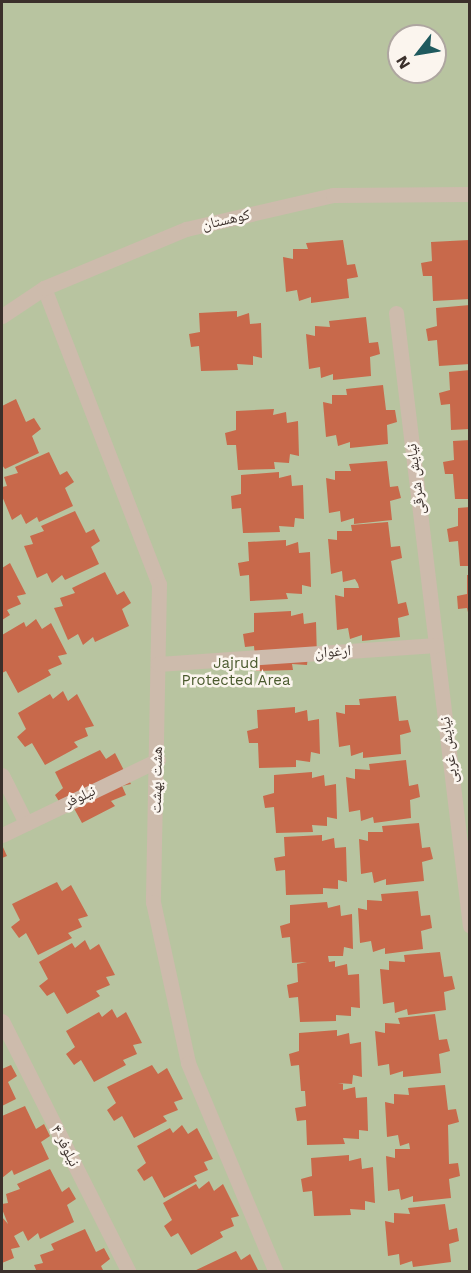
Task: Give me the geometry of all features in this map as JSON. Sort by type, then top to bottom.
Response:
[{"type":"street","name":"کوهستان","points":[[2,316],[44,288],[186,229],[333,195],[470,194]]},
{"type":"street","name":"هشت بهشت","points":[[44,288],[159,584],[158,760],[153,902],[188,1063],[276,1272]]},
{"type":"street","name":"نیایش شرقی","points":[[396,314],[436,645]]},
{"type":"street","name":"ارغوان","points":[[158,664],[436,645]]},
{"type":"street","name":"نیایش غربی","points":[[436,645],[466,862],[470,926]]},
{"type":"street","name":"نیلوفر","points":[[2,835],[158,760]]},
{"type":"street","points":[[2,775],[26,823]]},
{"type":"street","name":"نیلوفر ۴","points":[[2,1022],[129,1272]]},
{"type":"green space","name":"Jajrud Protected Area","points":[[2,2],[469,2],[469,1271],[2,1271]]},
{"type":"building","points":[[343,240],[347,265],[355,264],[358,277],[347,279],[349,298],[311,303],[311,297],[299,301],[297,290],[286,292],[283,257],[293,259],[293,249],[308,249],[306,243]]},
{"type":"building","points":[[469,240],[470,299],[433,301],[432,276],[423,276],[421,263],[432,261],[431,242]]},
{"type":"building","points":[[470,305],[470,364],[439,366],[437,340],[428,341],[426,329],[437,326],[436,308]]},
{"type":"building","points":[[237,311],[237,317],[249,313],[250,324],[261,323],[262,358],[253,356],[253,365],[237,364],[238,370],[201,371],[199,346],[191,347],[189,334],[200,332],[199,313]]},
{"type":"building","points":[[366,317],[369,343],[378,342],[380,354],[370,357],[371,376],[333,380],[333,374],[321,378],[320,367],[309,369],[306,334],[315,336],[315,326],[330,327],[329,321]]},
{"type":"building","points":[[470,370],[470,429],[451,430],[450,404],[441,405],[439,393],[450,390],[449,372]]},
{"type":"building","points":[[383,385],[386,410],[395,410],[397,422],[387,425],[388,444],[350,448],[350,442],[338,446],[336,435],[326,437],[323,402],[332,404],[332,395],[347,395],[346,389]]},
{"type":"building","points":[[16,399],[26,422],[34,418],[41,429],[32,436],[39,453],[5,469],[2,465],[2,406]]},
{"type":"building","points":[[274,409],[273,415],[286,412],[287,423],[298,421],[299,456],[290,454],[289,463],[274,462],[275,469],[238,470],[236,445],[227,445],[225,433],[236,430],[236,411]]},
{"type":"building","points":[[470,440],[470,499],[455,499],[453,474],[445,474],[443,462],[454,460],[453,441]]},
{"type":"building","points":[[49,452],[60,475],[67,471],[74,482],[65,488],[73,506],[39,522],[37,517],[26,524],[21,514],[12,520],[2,496],[2,487],[7,486],[4,477],[18,473],[15,467]]},
{"type":"building","points":[[387,461],[390,487],[398,486],[401,498],[390,501],[392,520],[354,524],[354,518],[341,522],[340,511],[329,513],[326,478],[335,480],[335,471],[351,471],[349,464]]},
{"type":"building","points":[[279,472],[279,478],[291,475],[292,486],[303,485],[304,519],[295,518],[294,527],[279,526],[280,532],[243,533],[241,508],[232,509],[231,496],[241,494],[241,475]]},
{"type":"building","points":[[470,507],[470,566],[460,566],[458,541],[449,542],[447,529],[458,526],[458,508]]},
{"type":"building","points":[[75,511],[86,533],[94,529],[100,541],[91,547],[99,564],[65,580],[62,575],[52,583],[47,573],[37,578],[24,546],[33,544],[30,536],[44,531],[41,526]]},
{"type":"building","points":[[388,522],[391,547],[400,546],[402,558],[391,561],[398,604],[406,602],[409,615],[398,618],[400,637],[362,641],[362,635],[350,639],[348,628],[337,630],[335,595],[344,597],[344,588],[359,588],[355,579],[343,582],[342,571],[331,574],[328,539],[337,540],[337,531],[352,531],[351,525]]},
{"type":"building","points":[[286,540],[286,546],[298,542],[299,553],[310,552],[311,587],[302,585],[302,594],[286,593],[288,599],[250,601],[249,575],[240,576],[238,563],[249,561],[248,542]]},
{"type":"building","points":[[10,563],[26,594],[17,596],[21,604],[7,610],[10,615],[2,620],[2,568]]},
{"type":"building","points":[[105,572],[117,595],[124,591],[131,603],[122,609],[129,626],[95,642],[93,637],[83,645],[78,634],[68,640],[54,608],[63,606],[60,598],[75,593],[72,588]]},
{"type":"building","points":[[467,575],[470,575],[470,621],[467,608],[458,609],[457,596],[467,594]]},
{"type":"building","points":[[291,611],[291,616],[303,613],[304,624],[316,622],[317,658],[308,656],[307,665],[292,664],[293,670],[256,671],[254,646],[245,647],[243,634],[254,632],[254,613]]},
{"type":"building","points":[[36,619],[42,629],[51,623],[67,654],[58,656],[62,664],[48,670],[51,675],[18,693],[6,671],[2,673],[2,635],[24,622],[26,627]]},
{"type":"building","points":[[63,691],[68,701],[77,694],[94,726],[85,728],[88,736],[74,742],[78,747],[45,765],[32,743],[25,747],[17,737],[26,729],[18,713],[50,694],[53,699]]},
{"type":"building","points":[[396,696],[399,721],[408,720],[411,732],[400,735],[401,754],[363,758],[363,752],[351,756],[350,745],[339,747],[336,712],[345,714],[345,705],[360,705],[359,699]]},
{"type":"building","points":[[295,707],[295,713],[307,710],[308,721],[319,719],[320,754],[311,752],[310,762],[296,760],[296,767],[259,768],[258,743],[249,743],[247,731],[258,728],[257,710]]},
{"type":"building","points":[[100,750],[106,759],[115,753],[131,784],[122,786],[126,795],[111,801],[115,806],[82,823],[70,801],[62,806],[55,795],[63,788],[55,772]]},
{"type":"building","points":[[406,760],[409,786],[418,784],[420,797],[410,800],[411,818],[374,823],[373,817],[361,821],[360,810],[349,812],[346,777],[355,779],[355,769],[370,770],[369,764]]},
{"type":"building","points":[[312,772],[312,778],[324,775],[325,786],[336,784],[337,819],[327,817],[327,826],[312,825],[313,832],[276,833],[274,807],[265,808],[263,796],[274,793],[274,775]]},
{"type":"building","points":[[419,823],[422,848],[430,847],[433,859],[422,862],[424,881],[386,885],[386,879],[374,883],[372,872],[361,874],[359,839],[368,841],[368,832],[383,832],[382,826]]},
{"type":"building","points":[[322,835],[322,841],[334,838],[335,848],[346,847],[347,882],[338,880],[338,889],[323,888],[323,894],[286,895],[285,870],[276,871],[274,858],[285,856],[284,837]]},
{"type":"building","points":[[2,845],[7,856],[2,858]]},
{"type":"building","points":[[57,882],[62,891],[71,885],[88,916],[78,919],[82,927],[68,933],[72,938],[38,955],[26,933],[19,938],[11,927],[20,920],[12,904]]},
{"type":"building","points":[[418,891],[421,916],[430,915],[432,928],[421,931],[423,949],[385,954],[385,948],[373,952],[371,941],[360,943],[358,908],[367,910],[367,900],[382,901],[381,894]]},
{"type":"building","points":[[327,902],[328,908],[340,905],[341,916],[352,914],[353,949],[344,947],[343,956],[328,956],[329,962],[335,961],[335,967],[347,964],[348,975],[359,974],[360,1008],[351,1007],[351,1016],[336,1015],[336,1021],[300,1022],[298,997],[289,998],[287,985],[298,982],[297,964],[307,962],[292,963],[290,937],[282,938],[280,926],[290,923],[290,905]]},
{"type":"building","points":[[85,940],[90,950],[99,944],[115,975],[106,977],[110,985],[96,991],[100,996],[67,1014],[54,992],[47,996],[39,986],[48,979],[39,962],[72,943],[75,948]]},
{"type":"building","points":[[440,952],[444,977],[452,976],[455,989],[444,992],[446,1010],[408,1015],[407,1009],[395,1013],[394,1002],[383,1004],[380,969],[389,970],[389,961],[405,962],[404,955]]},
{"type":"building","points":[[112,1009],[117,1018],[126,1012],[142,1043],[133,1045],[137,1054],[123,1060],[126,1065],[94,1082],[81,1060],[74,1065],[66,1054],[75,1047],[66,1031],[99,1012],[102,1017]]},
{"type":"building","points":[[435,1014],[439,1040],[447,1039],[450,1051],[439,1054],[441,1073],[403,1077],[403,1071],[390,1075],[389,1064],[378,1066],[375,1031],[385,1033],[385,1023],[400,1024],[398,1018]]},
{"type":"building","points":[[337,1030],[337,1036],[349,1033],[350,1044],[361,1042],[362,1077],[353,1075],[352,1084],[338,1083],[343,1084],[343,1090],[355,1087],[356,1098],[367,1097],[368,1131],[359,1130],[359,1139],[343,1138],[345,1144],[307,1145],[306,1120],[297,1121],[295,1108],[306,1106],[305,1091],[301,1091],[299,1065],[291,1066],[289,1054],[299,1051],[299,1033]]},
{"type":"building","points":[[11,1065],[17,1076],[8,1082],[16,1099],[2,1106],[2,1069]]},
{"type":"building","points":[[152,1065],[158,1074],[167,1068],[183,1099],[174,1102],[178,1110],[163,1116],[167,1121],[134,1138],[122,1116],[114,1121],[107,1110],[116,1103],[107,1087]]},
{"type":"building","points":[[445,1085],[448,1110],[456,1109],[459,1122],[448,1125],[449,1164],[458,1163],[460,1176],[449,1179],[451,1198],[413,1202],[413,1196],[401,1200],[399,1189],[388,1191],[386,1156],[395,1158],[395,1149],[410,1149],[409,1143],[400,1146],[398,1135],[387,1137],[385,1102],[394,1104],[394,1094],[409,1095],[408,1088]]},
{"type":"building","points":[[25,1106],[36,1129],[44,1124],[50,1136],[41,1142],[49,1159],[14,1175],[12,1170],[2,1178],[2,1116]]},
{"type":"building","points":[[182,1125],[188,1134],[197,1128],[213,1159],[204,1162],[208,1170],[194,1176],[197,1181],[164,1198],[152,1176],[144,1181],[137,1170],[146,1163],[137,1146],[170,1128],[173,1133]]},
{"type":"building","points":[[349,1155],[349,1161],[361,1158],[362,1169],[373,1167],[375,1203],[365,1201],[365,1210],[350,1209],[351,1215],[314,1216],[312,1191],[303,1192],[301,1179],[312,1176],[311,1158]]},
{"type":"building","points":[[50,1169],[62,1192],[69,1187],[76,1199],[67,1205],[74,1222],[40,1239],[38,1233],[28,1241],[23,1231],[14,1236],[20,1247],[11,1249],[14,1258],[2,1263],[2,1217],[8,1224],[2,1209],[2,1204],[8,1203],[6,1194],[20,1189],[17,1184]]},
{"type":"building","points":[[209,1181],[214,1191],[223,1184],[239,1216],[231,1218],[234,1226],[220,1232],[223,1237],[191,1255],[178,1233],[171,1237],[164,1226],[172,1220],[163,1203],[196,1184],[199,1189]]},
{"type":"building","points":[[445,1204],[449,1230],[457,1228],[459,1241],[449,1244],[451,1262],[413,1267],[412,1261],[400,1265],[399,1254],[388,1256],[385,1221],[394,1223],[394,1213],[410,1214],[408,1208]]},
{"type":"building","points":[[85,1229],[96,1252],[104,1248],[110,1259],[101,1266],[104,1272],[37,1272],[34,1265],[43,1263],[40,1255],[54,1250],[51,1244]]},
{"type":"building","points":[[236,1251],[241,1260],[250,1254],[259,1272],[192,1272]]}]
